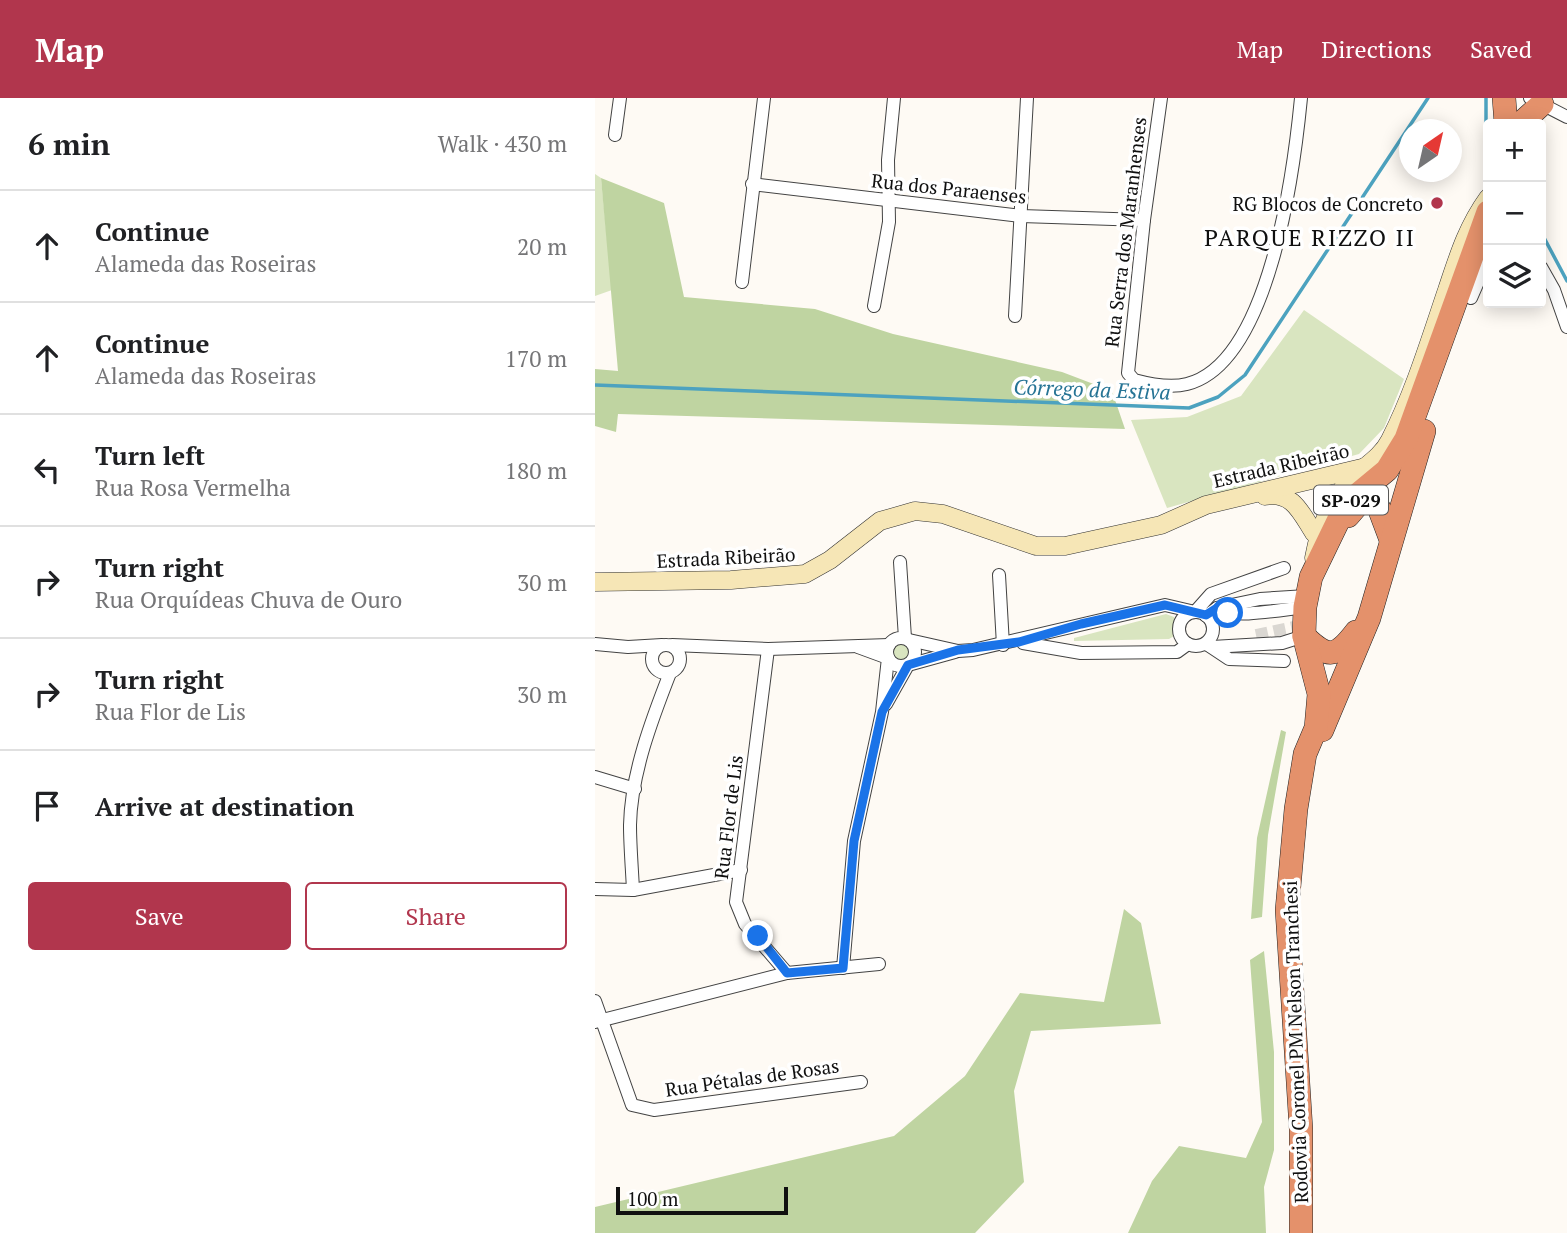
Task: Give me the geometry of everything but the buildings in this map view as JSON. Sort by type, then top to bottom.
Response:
[{"type":"highway","points":[[1504,98],[1506,119]]},
{"type":"highway","points":[[1518,98],[1519,119]]},
{"type":"highway","points":[[1523,119],[1539,101]]},
{"type":"highway","name":"Rodovia Coronel PM Nelson Tranchesi","points":[[1301,1233],[1301,1129],[1287,910],[1296,809],[1305,754],[1316,728],[1319,694],[1304,636],[1309,587],[1320,538],[1352,499],[1387,470],[1406,439],[1483,226]]},
{"type":"highway","name":"Rodovia Coronel PM Nelson Tranchesi","points":[[1296,809],[1329,713],[1369,616],[1414,456],[1483,263]]},
{"type":"highway","name":"SP-029","points":[[1320,538],[1366,500],[1379,508],[1391,540]]},
{"type":"highway","name":"SP-029","points":[[1304,636],[1324,652],[1337,653],[1369,616]]},
{"type":"street","points":[[615,135],[620,98]]},
{"type":"street","points":[[741,282],[764,98]]},
{"type":"street","points":[[874,306],[884,261],[890,201],[888,159],[894,98]]},
{"type":"street","points":[[1015,316],[1027,98]]},
{"type":"street","name":"Rua Serra dos Maranhenses","points":[[1161,98],[1144,220],[1129,371],[1132,378],[1139,381],[1186,384],[1202,377],[1221,363],[1242,337],[1261,298],[1278,238],[1296,145],[1301,98]]},
{"type":"street","points":[[1539,101],[1567,117]]},
{"type":"street","name":"Rua dos Paraenses","points":[[752,184],[1021,216],[1144,220]]},
{"type":"street","name":"SP-029","points":[[1320,538],[1325,501],[1366,467],[1390,441],[1415,379],[1461,244],[1483,207]]},
{"type":"street","name":"Rodovia Coronel PM Nelson Tranchesi","points":[[1471,298],[1483,270]]},
{"type":"street","points":[[1546,276],[1567,327]]},
{"type":"street","name":"Estrada Ribeirão","points":[[595,582],[731,580],[804,574],[830,560],[880,521],[903,512],[943,514],[1026,543],[1052,547],[1161,524],[1206,505],[1366,467]]},
{"type":"street","name":"SP-029","points":[[1309,587],[1324,521],[1349,482]]},
{"type":"street","name":"Estrada Ribeirão","points":[[1206,505],[1282,495],[1296,504],[1320,538]]},
{"type":"street","points":[[882,712],[916,653],[907,639],[900,562]]},
{"type":"street","points":[[1284,568],[1211,594],[1206,612],[1212,625],[1212,636],[1199,646],[1188,644],[1181,636],[1179,625],[1185,616],[1206,612],[1309,587]]},
{"type":"street","points":[[999,575],[1003,645]]},
{"type":"street","points":[[889,652],[895,665],[908,665],[958,650],[1019,642],[1081,624],[1165,605],[1206,612]]},
{"type":"street","points":[[1207,644],[1256,635]]},
{"type":"street","points":[[1207,644],[1212,647],[1282,643],[1304,636]]},
{"type":"street","points":[[843,968],[854,841],[882,712],[889,652],[895,639],[958,650]]},
{"type":"street","points":[[1019,642],[1095,653],[1177,652],[1188,644]]},
{"type":"street","points":[[595,644],[768,649],[858,647],[889,652]]},
{"type":"street","points":[[1207,644],[1229,659],[1285,662]]},
{"type":"street","points":[[656,709],[654,662],[666,645]]},
{"type":"street","points":[[666,645],[677,649],[680,662]]},
{"type":"street","points":[[628,647],[670,673]]},
{"type":"street","points":[[633,890],[630,823],[635,789],[656,709],[670,673],[680,662],[705,648]]},
{"type":"street","name":"Rua Flor de Lis","points":[[768,649],[736,902],[738,911],[787,973]]},
{"type":"street","points":[[595,777],[635,789]]},
{"type":"street","points":[[595,897],[610,892],[741,870]]},
{"type":"street","points":[[595,889],[610,892]]},
{"type":"street","points":[[597,1021],[787,973],[879,964]]},
{"type":"street","name":"Rua Pétalas de Rosas","points":[[595,1001],[597,1021],[632,1105],[654,1110],[861,1082]]},
{"type":"green space","points":[[595,174],[601,178],[612,290],[595,296]]},
{"type":"green space","points":[[601,178],[664,203],[684,297],[815,309],[893,334],[1062,372],[1112,391],[1125,429],[618,414],[616,432],[595,426],[595,369],[618,371]]},
{"type":"green space","points":[[1304,310],[1404,379],[1384,428],[1359,454],[1167,508],[1131,420],[1187,417],[1241,396]]},
{"type":"green space","points":[[1166,614],[1174,617],[1177,623],[1174,636],[1169,639],[1074,641],[1074,638]]},
{"type":"green space","points":[[902,642],[909,645],[912,652],[909,659],[902,662],[895,659],[892,652],[895,645]]},
{"type":"green space","points":[[1281,730],[1286,732],[1268,835],[1262,917],[1251,919],[1257,838]]},
{"type":"green space","points":[[1124,909],[1141,923],[1161,1024],[1031,1031],[1014,1091],[1024,1182],[975,1233],[595,1233],[595,1207],[894,1136],[965,1076],[1020,993],[1104,1002]]},
{"type":"green space","points":[[1264,951],[1274,1052],[1274,1150],[1264,1187],[1266,1233],[1128,1233],[1152,1181],[1179,1146],[1246,1158],[1262,1122],[1250,960]]},
{"type":"waterway","name":"Córrego da Estiva","points":[[595,385],[1189,408],[1218,397],[1245,375],[1428,98]]},
{"type":"waterway","points":[[1486,98],[1486,119]]},
{"type":"waterway","points":[[1546,241],[1567,281]]},
{"type":"tunnel","points":[[1256,635],[1303,625]]},
{"type":"place","name":"RG Blocos de Concreto","points":[[1437,203]]},
{"type":"district","name":"PARQUE RIZZO II","points":[[1310,237]]},
{"type":"route","points":[[758,936],[787,973],[843,968],[854,841],[882,712],[908,665],[958,650],[1019,642],[1081,624],[1165,605],[1206,615],[1217,608],[1228,613]]}]
